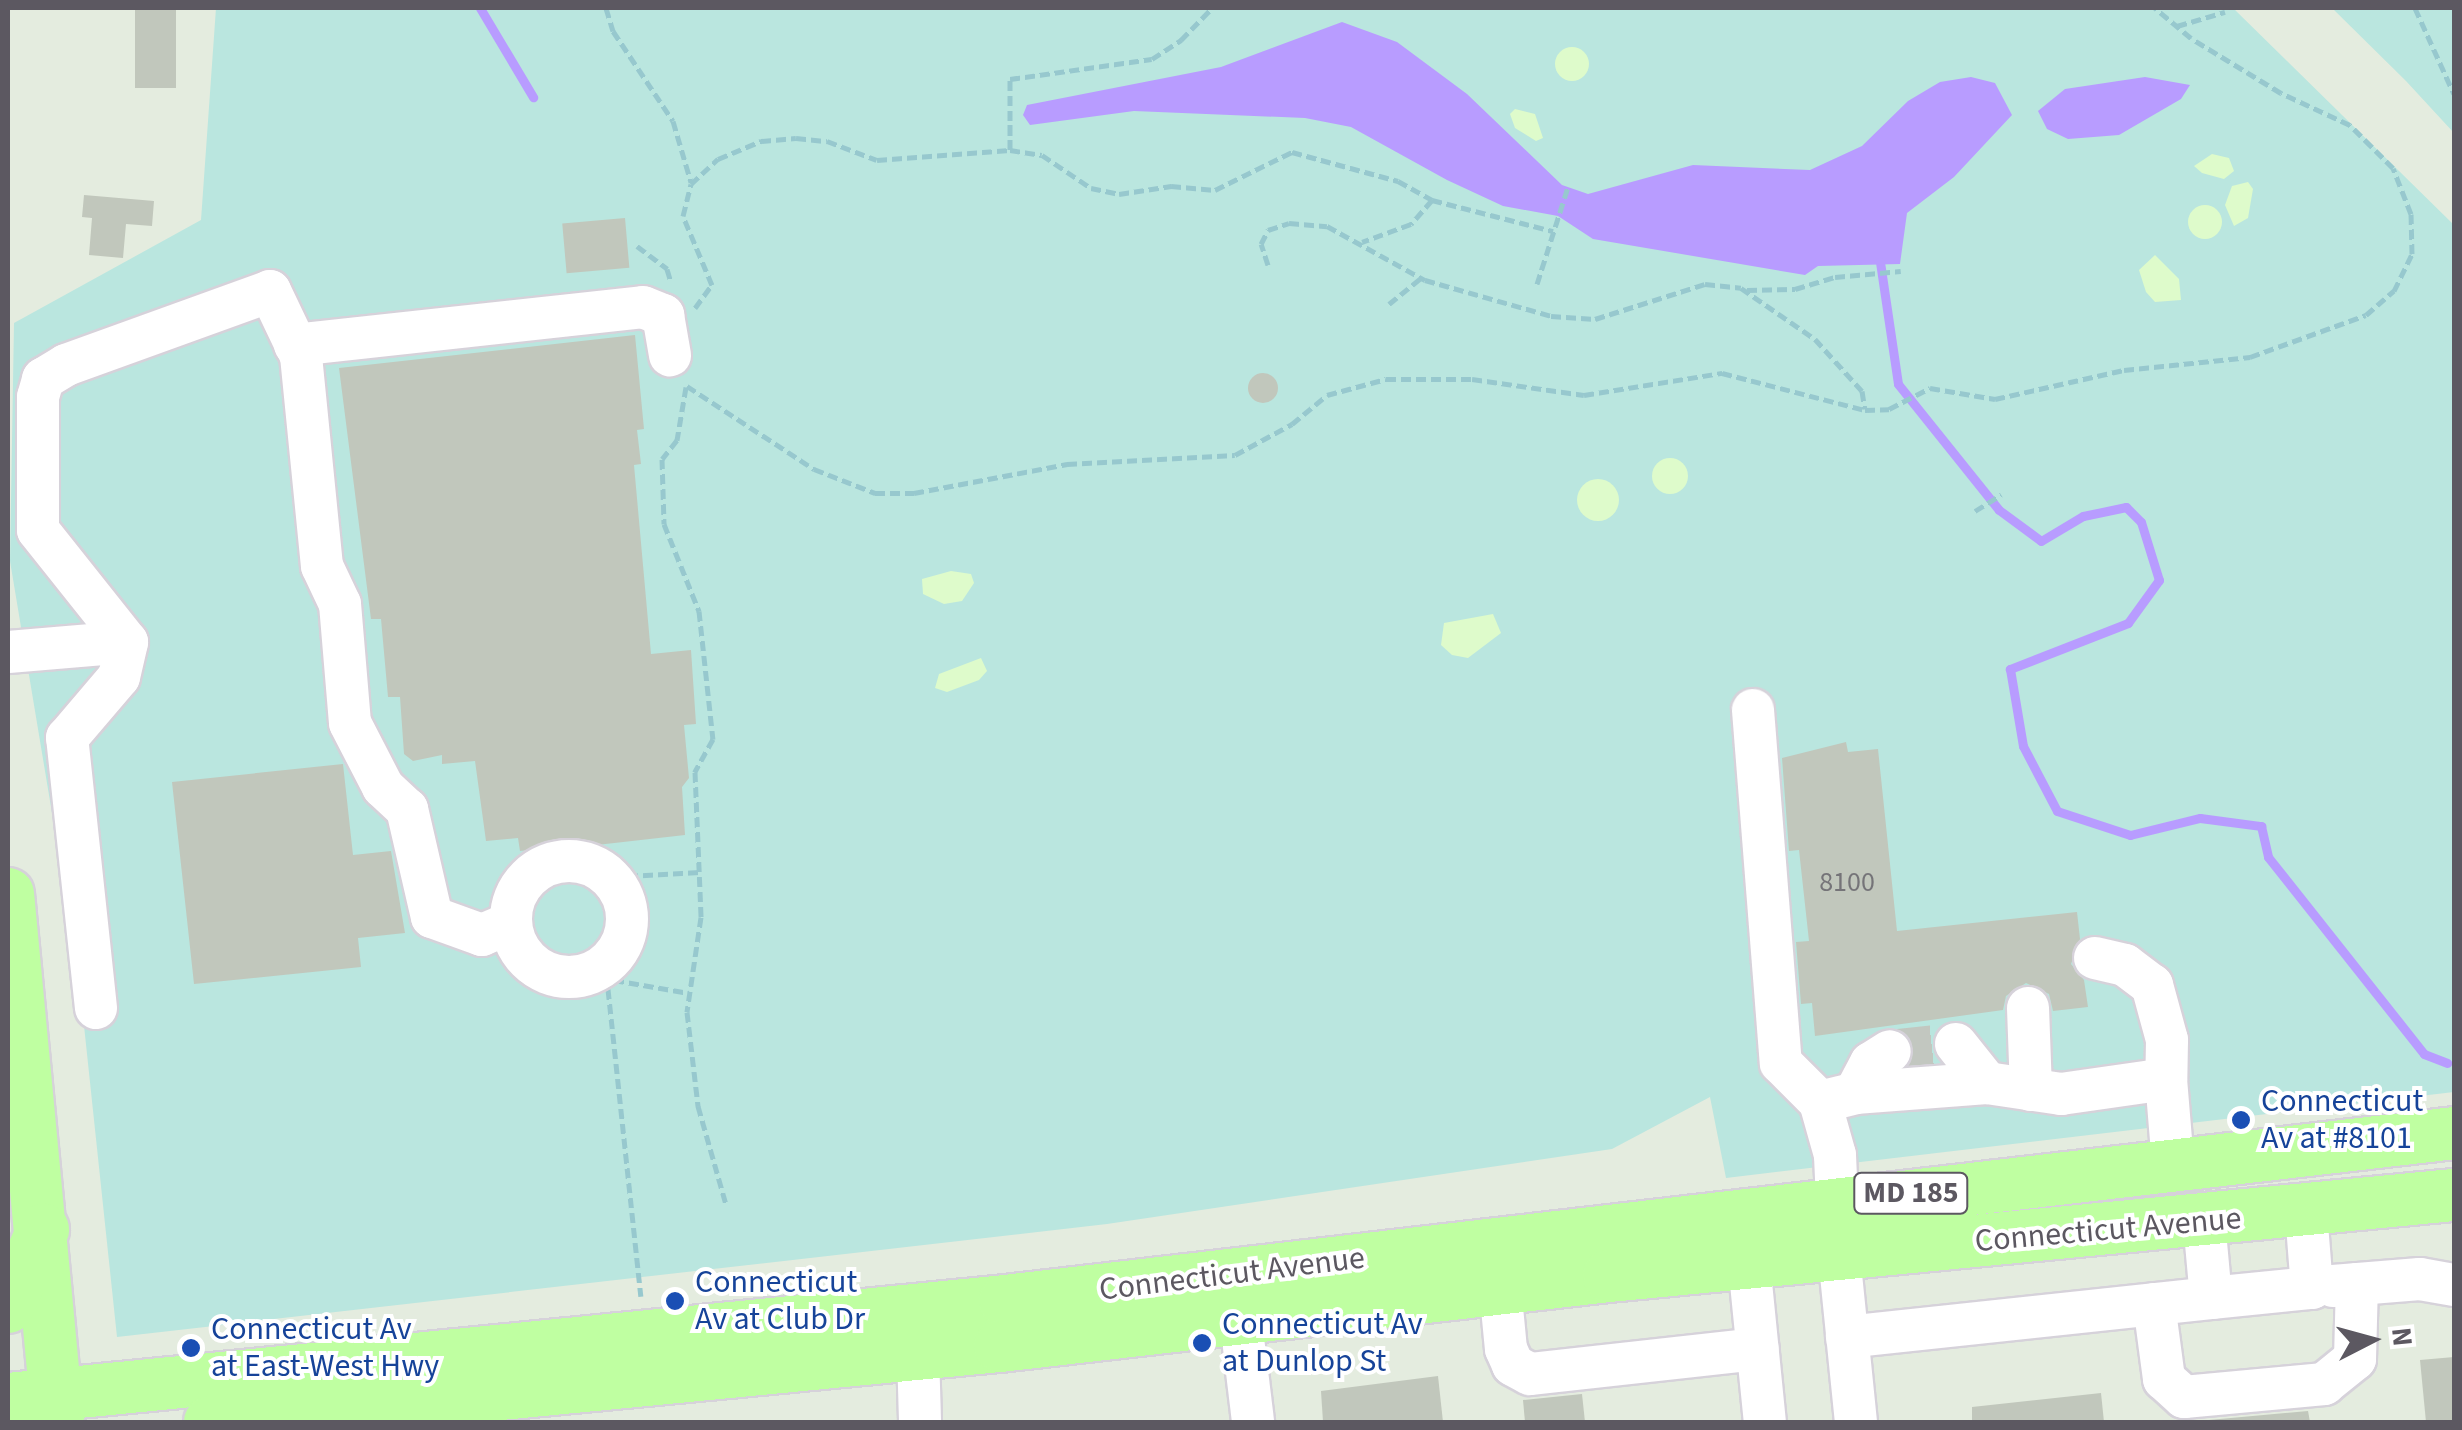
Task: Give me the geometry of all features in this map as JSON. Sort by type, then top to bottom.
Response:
[{"type":"main road","points":[[8,894],[44,1229],[41,1405]]},
{"type":"main road","name":"Connecticut Avenue","points":[[41,1405],[568,1383],[1369,1279],[1837,1201],[2454,1133]]},
{"type":"main road","name":"Connecticut Avenue","points":[[1369,1279],[1500,1287],[2454,1195]]},
{"type":"main road","points":[[8,1306],[44,1229]]},
{"type":"main road","name":"Connecticut Avenue","points":[[210,1422],[568,1383],[918,1353],[1238,1294]]},
{"type":"street","points":[[127,642],[38,530],[38,396],[43,379],[66,365],[270,291],[301,356],[322,566],[340,604],[350,723],[383,787],[407,809],[432,917],[482,935],[510,924]]},
{"type":"street","points":[[294,345],[643,308],[664,314],[680,370]]},
{"type":"street","points":[[8,652],[127,642]]},
{"type":"street","points":[[96,1008],[67,738],[119,677],[127,642]]},
{"type":"street","points":[[1753,710],[1781,1063],[1838,1097],[1987,1083],[2061,1094],[2166,1079]]},
{"type":"street","points":[[2095,958],[2126,965],[2152,985],[2167,1040],[2173,1164]]},
{"type":"street","points":[[2028,1008],[2031,1090]]},
{"type":"street","points":[[1956,1044],[1987,1083]]},
{"type":"street","points":[[1837,1201],[1838,1097],[1871,1063],[1890,1051]]},
{"type":"street","points":[[2306,1211],[2312,1288]]},
{"type":"street","points":[[2204,1221],[2210,1298]]},
{"type":"street","points":[[1839,1255],[1856,1422]]},
{"type":"street","points":[[1749,1263],[1766,1422]]},
{"type":"street","points":[[1847,1336],[2420,1278],[2454,1284]]},
{"type":"street","points":[[2154,1304],[2164,1379],[2184,1396],[2324,1384],[2355,1358],[2358,1284]]},
{"type":"street","points":[[1500,1287],[1506,1349],[1513,1364],[1530,1374],[1758,1349]]},
{"type":"street","points":[[1238,1294],[1253,1422]]},
{"type":"street","points":[[918,1353],[920,1422]]},
{"type":"path","points":[[606,8],[613,30],[674,121],[691,184],[683,216],[712,285],[689,314]]},
{"type":"path","points":[[1010,150],[1010,79],[1152,60],[1182,40],[1212,8]]},
{"type":"path","points":[[680,370],[780,451],[876,493],[956,489],[1067,464],[1235,455],[1292,424],[1327,395],[1386,379],[1472,379],[1584,395],[1722,372],[1865,410],[1889,409],[1924,391],[1956,390],[1995,399],[2124,370],[2250,358],[2338,328],[2394,291],[2412,254],[2411,214],[2393,168],[2350,125],[2281,94],[2156,8]]},
{"type":"path","points":[[2415,8],[2454,94]]},
{"type":"path","points":[[2178,26],[2225,12]]},
{"type":"path","points":[[691,184],[718,159],[761,141],[826,141],[877,160],[915,162],[1010,150],[1042,154],[1091,188],[1119,194],[1171,186],[1215,190],[1292,152],[1362,169],[1432,200],[1553,231]]},
{"type":"path","points":[[1537,284],[1568,187]]},
{"type":"path","points":[[1361,242],[1410,224],[1432,200]]},
{"type":"path","points":[[1268,265],[1261,244],[1268,230],[1289,223],[1327,226],[1421,278],[1551,316],[1594,320],[1704,284],[1747,290],[1795,289],[1858,274],[1901,270]]},
{"type":"path","points":[[637,246],[667,269],[675,292]]},
{"type":"path","points":[[1389,304],[1421,278]]},
{"type":"path","points":[[1747,290],[1815,339],[1862,391],[1865,410]]},
{"type":"path","points":[[680,370],[678,440],[662,459],[664,524],[699,612],[713,740],[695,772],[701,872],[689,993],[698,1106],[726,1204]]},
{"type":"path","points":[[1975,510],[2001,494]]},
{"type":"path","points":[[594,844],[628,876],[640,911],[634,954],[608,989],[642,1298]]},
{"type":"path","points":[[628,876],[701,872]]},
{"type":"path","points":[[614,980],[689,993]]},
{"type":"shaded area","points":[[216,8],[2233,8],[2454,225],[2454,1092],[1726,1178],[1710,1097],[1612,1149],[1107,1224],[117,1337],[78,969],[10,561],[14,323],[201,220]]},
{"type":"shaded area","points":[[2332,8],[2454,8],[2454,133],[2406,81]]},
{"type":"shaded area","points":[[1342,22],[1397,42],[1467,94],[1562,185],[1588,194],[1693,165],[1810,170],[1862,146],[1908,101],[1940,82],[1971,77],[1995,83],[2012,115],[1954,177],[1907,213],[1900,264],[1818,266],[1805,275],[1593,239],[1558,216],[1503,206],[1351,127],[1305,118],[1134,111],[1030,125],[1023,115],[1027,105],[1221,67]]},
{"type":"shaded area","points":[[2145,77],[2190,85],[2181,99],[2119,135],[2068,139],[2047,129],[2038,111],[2065,89]]},
{"type":"sand","points":[[1572,47],[1584,52],[1589,64],[1584,76],[1572,81],[1560,76],[1555,64],[1560,52]]},
{"type":"sand","points":[[1515,109],[1535,114],[1543,138],[1536,141],[1515,128],[1510,114]]},
{"type":"sand","points":[[2212,154],[2229,158],[2234,171],[2224,179],[2202,173],[2194,166]]},
{"type":"sand","points":[[2248,182],[2253,189],[2248,218],[2234,226],[2225,205],[2232,186]]},
{"type":"sand","points":[[2205,205],[2217,210],[2222,222],[2217,234],[2205,239],[2193,234],[2188,222],[2193,210]]},
{"type":"sand","points":[[2155,255],[2179,279],[2181,300],[2155,302],[2146,292],[2139,270]]},
{"type":"sand","points":[[1670,458],[1682,464],[1688,476],[1682,488],[1670,494],[1658,488],[1652,476],[1658,464]]},
{"type":"sand","points":[[1598,479],[1613,485],[1619,500],[1613,515],[1598,521],[1583,515],[1577,500],[1583,485]]},
{"type":"sand","points":[[951,571],[971,574],[974,583],[962,601],[944,604],[923,594],[922,579]]},
{"type":"sand","points":[[1493,614],[1501,633],[1468,658],[1452,655],[1441,645],[1444,623]]},
{"type":"sand","points":[[981,658],[987,671],[979,680],[947,692],[935,688],[939,674]]},
{"type":"building","points":[[135,8],[176,8],[176,88],[135,88]]},
{"type":"building","points":[[84,195],[154,201],[152,226],[126,224],[123,258],[89,255],[92,218],[82,217]]},
{"type":"building","points":[[625,218],[629,268],[567,273],[562,223]]},
{"type":"building","points":[[635,335],[644,429],[637,430],[641,464],[634,465],[651,654],[691,650],[696,724],[684,725],[689,778],[682,787],[685,835],[579,847],[582,879],[548,883],[547,848],[520,851],[518,838],[486,841],[475,761],[442,764],[442,755],[413,761],[404,754],[400,697],[388,697],[381,619],[371,619],[339,368]]},
{"type":"building","points":[[1263,373],[1274,377],[1278,388],[1274,399],[1263,403],[1252,399],[1248,388],[1252,377]]},
{"type":"building","points":[[1846,742],[1848,752],[1878,749],[1897,931],[2077,912],[2080,939],[2071,964],[2084,980],[2088,1007],[2053,1011],[2049,994],[2026,983],[2006,996],[2003,1010],[1815,1036],[1812,1003],[1801,1004],[1796,942],[1809,941],[1799,850],[1789,851],[1782,758]]},
{"type":"building","points":[[343,764],[353,855],[391,851],[405,933],[358,938],[361,967],[194,984],[172,782]]},
{"type":"building","points":[[2454,1357],[2454,1422],[2426,1422],[2420,1360]]},
{"type":"building","points":[[1438,1376],[1443,1422],[1323,1422],[1321,1391]]},
{"type":"building","points":[[2101,1393],[2104,1422],[1972,1422],[1972,1407]]},
{"type":"building","points":[[1582,1394],[1585,1422],[1525,1422],[1523,1400]]},
{"type":"building","points":[[2308,1411],[2310,1422],[2209,1422],[2209,1420]]},
{"type":"waterway","points":[[480,8],[533,97]]},
{"type":"waterway","points":[[1880,262],[1898,384],[1999,510],[2041,541],[2083,516],[2126,507],[2141,522],[2159,580],[2128,623],[2010,669],[2023,746],[2057,811],[2130,835],[2200,818],[2261,826],[2268,857],[2424,1054],[2447,1063]]},
{"type":"tunnel","points":[[1890,1051],[1956,1044]]},
{"type":"place","name":"Connecticut Av at #8101","points":[[2241,1120]]},
{"type":"place","name":"Connecticut Av at Club Dr","points":[[675,1301]]},
{"type":"place","name":"Connecticut Av at Dunlop St","points":[[1202,1343]]},
{"type":"place","name":"Connecticut Av at East-West Hwy","points":[[191,1348]]}]
